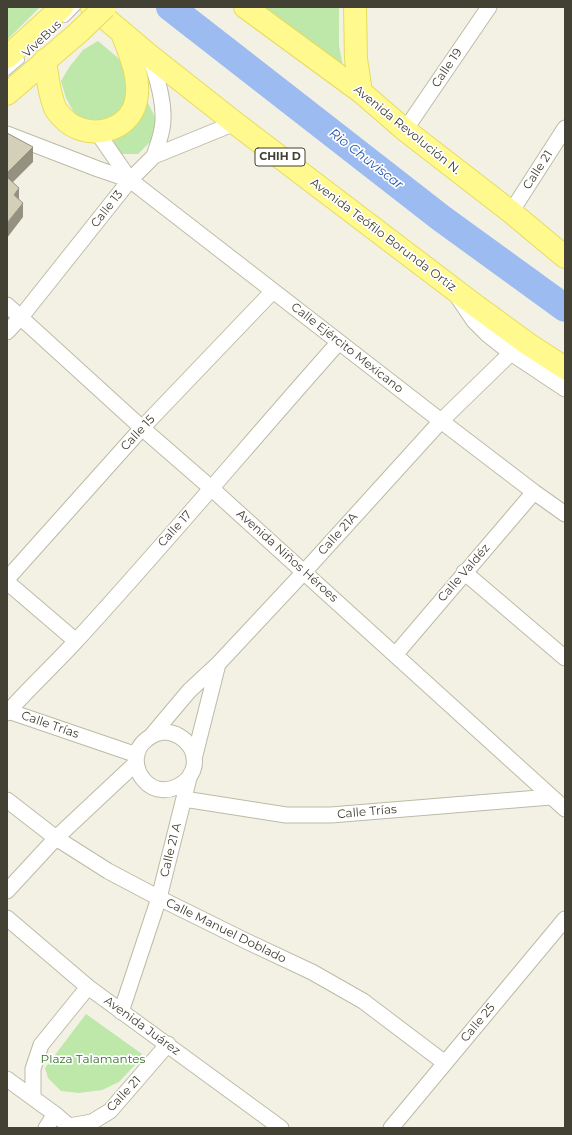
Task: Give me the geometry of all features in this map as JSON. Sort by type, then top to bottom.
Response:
[{"type":"main road","name":"Avenida Teófilo Borunda Ortiz","points":[[92,7],[150,56],[235,123],[472,303],[528,344],[565,368]]},
{"type":"main road","points":[[7,94],[79,32],[105,7]]},
{"type":"main road","name":"Avenida Revolución N.","points":[[245,7],[361,92],[405,130],[511,212],[565,257]]},
{"type":"main road","points":[[355,7],[356,59],[361,92]]},
{"type":"main road","points":[[16,56],[63,12]]},
{"type":"main road","points":[[45,60],[50,92],[56,109],[68,123],[77,129],[97,132],[111,130],[125,122],[132,113],[136,100],[137,79],[132,59],[120,30]]},
{"type":"street","name":"Calle 19","points":[[405,130],[489,7]]},
{"type":"street","points":[[150,56],[161,96],[163,120],[160,137],[154,156]]},
{"type":"street","name":"Calle 13","points":[[7,332],[21,317],[130,180],[154,156],[235,123]]},
{"type":"street","name":"Calle 21","points":[[511,212],[565,128]]},
{"type":"street","points":[[97,132],[130,180]]},
{"type":"street","points":[[7,134],[130,180]]},
{"type":"street","name":"Calle Ejército Mexicano","points":[[130,180],[441,422],[565,514]]},
{"type":"street","points":[[541,236],[565,248]]},
{"type":"street","points":[[451,286],[474,321],[487,334],[511,353],[565,389]]},
{"type":"street","name":"Calle 15","points":[[7,581],[142,428],[273,291]]},
{"type":"street","name":"Avenida Niños Héroes","points":[[7,305],[142,428],[212,488],[565,809]]},
{"type":"street","name":"Calle 17","points":[[8,712],[76,641],[339,342]]},
{"type":"street","name":"Calle 21A","points":[[152,735],[189,690],[218,664],[441,422],[511,353]]},
{"type":"street","name":"Calle Valdéz","points":[[395,655],[464,572],[534,492]]},
{"type":"street","points":[[464,572],[565,658]]},
{"type":"street","points":[[7,581],[76,641]]},
{"type":"street","points":[[194,760],[191,748],[184,739],[174,733],[162,732],[152,735],[145,741],[140,747],[136,759],[138,773],[144,781],[152,787],[162,790],[172,790],[182,785],[189,778],[193,769],[218,664]]},
{"type":"street","name":"Calle Trías","points":[[8,712],[136,759]]},
{"type":"street","points":[[7,891],[56,838],[136,759]]},
{"type":"street","name":"Calle 21 A","points":[[121,1012],[159,898],[189,778]]},
{"type":"street","name":"Calle Trías","points":[[184,799],[286,815],[332,815],[551,797]]},
{"type":"street","name":"Calle Manuel Doblado","points":[[7,800],[56,838],[108,872],[246,941],[312,972],[363,1001],[445,1063]]},
{"type":"street","name":"Avenida Juárez","points":[[7,918],[88,987],[281,1128]]},
{"type":"street","name":"Calle 25","points":[[391,1128],[565,919]]},
{"type":"street","points":[[33,1097],[33,1069],[41,1045],[88,987]]},
{"type":"street","name":"Calle 21","points":[[70,1127],[92,1122],[110,1111],[168,1044]]},
{"type":"street","points":[[7,1079],[33,1097],[70,1127]]},
{"type":"street","points":[[46,1128],[55,1114]]},
{"type":"lane","name":"ViveBus","points":[[7,71],[16,56]]},
{"type":"green space","points":[[7,7],[40,7],[7,40]]},
{"type":"green space","points":[[258,7],[339,7],[339,46],[343,66]]},
{"type":"green space","points":[[98,41],[117,57],[127,70],[131,91],[124,113],[93,123],[77,118],[66,98],[61,81],[70,66],[83,50]]},
{"type":"green space","points":[[147,101],[156,119],[152,140],[138,154],[121,154],[111,142],[138,123]]},
{"type":"green space","name":"Plaza Talamantes","points":[[86,1014],[142,1054],[134,1066],[119,1082],[102,1090],[79,1093],[61,1091],[48,1078],[45,1068]]},
{"type":"building","points":[[7,133],[33,147],[7,173]]},
{"type":"building","points":[[7,177],[19,188],[14,195],[23,203],[7,223]]},
{"type":"waterway","name":"Rio Chuviscar","points":[[170,7],[441,218],[565,308]]}]
